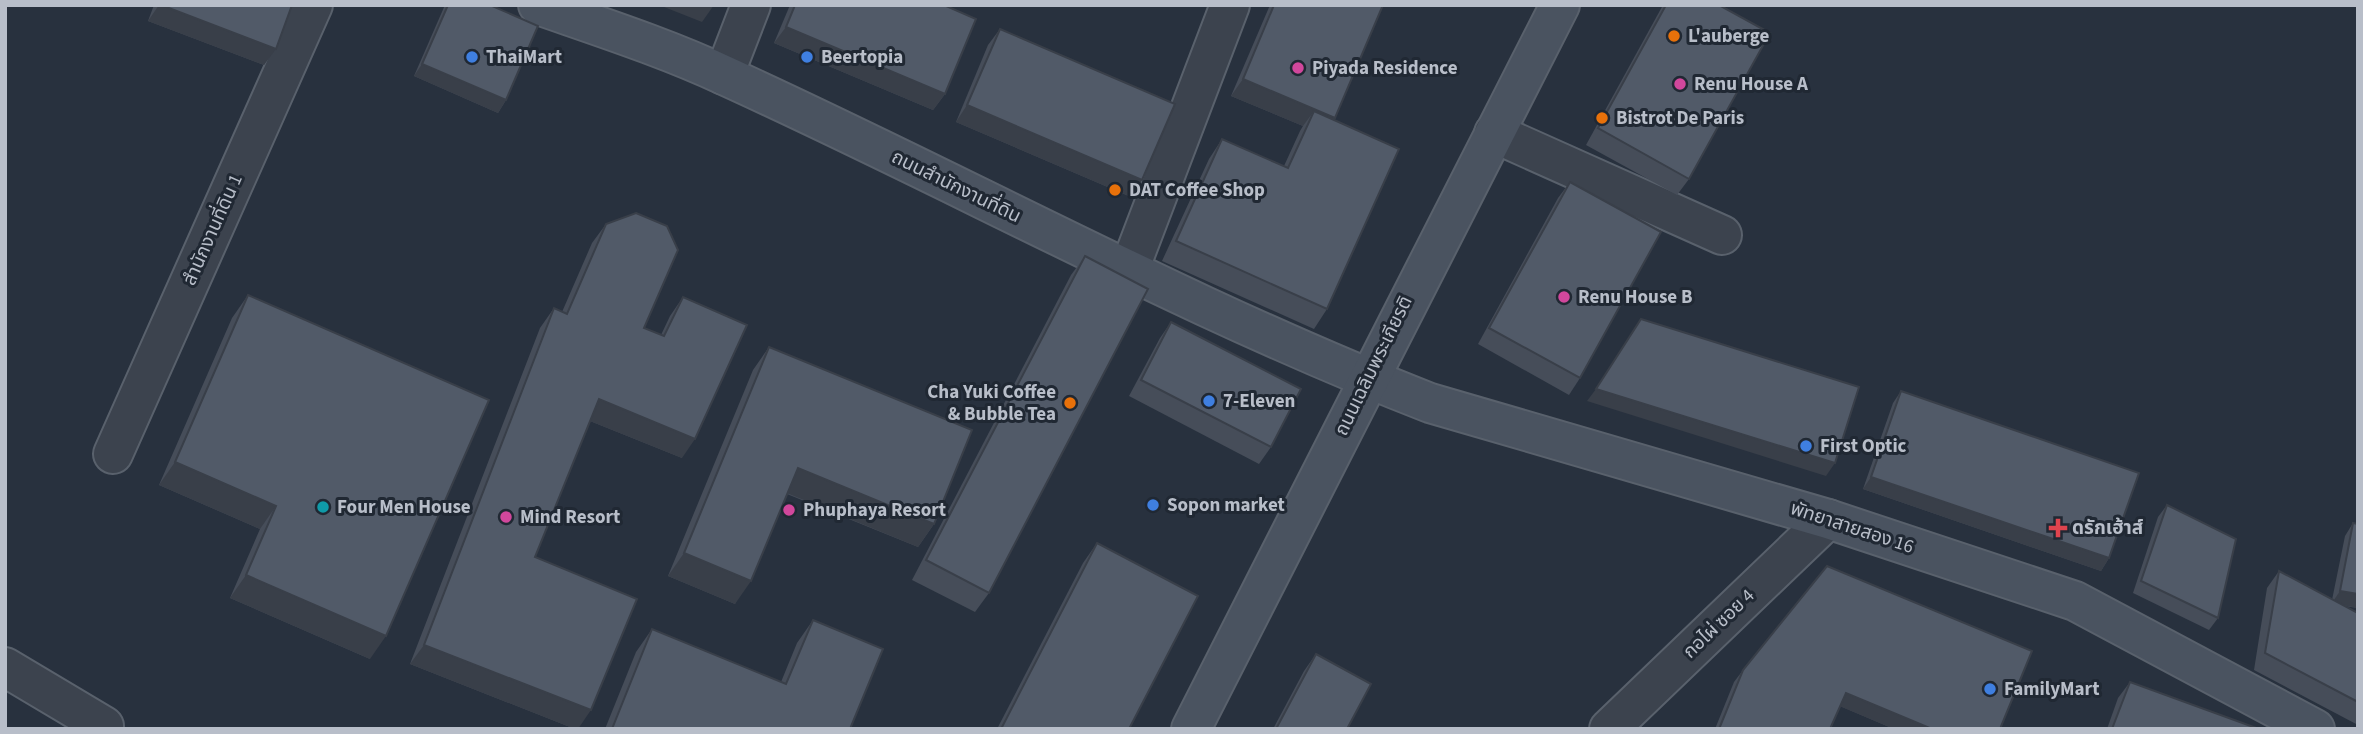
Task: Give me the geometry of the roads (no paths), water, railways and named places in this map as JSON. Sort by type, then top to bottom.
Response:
[{"type":"street","name":"สำนักงานที่ดิน 1","points":[[113,454],[313,5]]},
{"type":"street","name":"ถนนสำนักงานที่ดิน","points":[[538,5],[724,75],[1129,270],[1369,379]]},
{"type":"street","points":[[724,75],[751,5]]},
{"type":"street","points":[[1129,270],[1230,5]]},
{"type":"street","name":"ถนนเฉลิมพระเกียรติ","points":[[1191,729],[1560,5]]},
{"type":"street","points":[[1494,133],[1722,235]]},
{"type":"street","name":"พัทยาสายสอง 16","points":[[1369,379],[1430,403],[1828,519],[2076,601],[2315,729]]},
{"type":"street","name":"กอไผ่ ซอย 4","points":[[1609,729],[1828,519]]},
{"type":"street","points":[[5,667],[105,728]]},
{"type":"place","name":"L'auberge","points":[[1674,36]]},
{"type":"place","name":"ThaiMart","points":[[472,57]]},
{"type":"place","name":"Beertopia","points":[[807,57]]},
{"type":"place","name":"Piyada Residence","points":[[1298,68]]},
{"type":"place","name":"Renu House A","points":[[1680,84]]},
{"type":"place","name":"Bistrot De Paris","points":[[1602,118]]},
{"type":"place","name":"DAT Coffee Shop","points":[[1115,190]]},
{"type":"place","name":"Renu House B","points":[[1564,297]]},
{"type":"place","name":"7-Eleven","points":[[1209,401]]},
{"type":"place","name":"Cha Yuki Coffee & Bubble Tea","points":[[1070,403]]},
{"type":"place","name":"First Optic","points":[[1806,446]]},
{"type":"place","name":"Sopon market","points":[[1153,505]]},
{"type":"place","name":"Four Men House","points":[[323,507]]},
{"type":"place","name":"Phuphaya Resort","points":[[789,510]]},
{"type":"place","name":"Mind Resort","points":[[506,517]]},
{"type":"place","name":"ดรักเฮ้าส์","points":[[2058,528]]},
{"type":"place","name":"FamilyMart","points":[[1990,689]]}]
